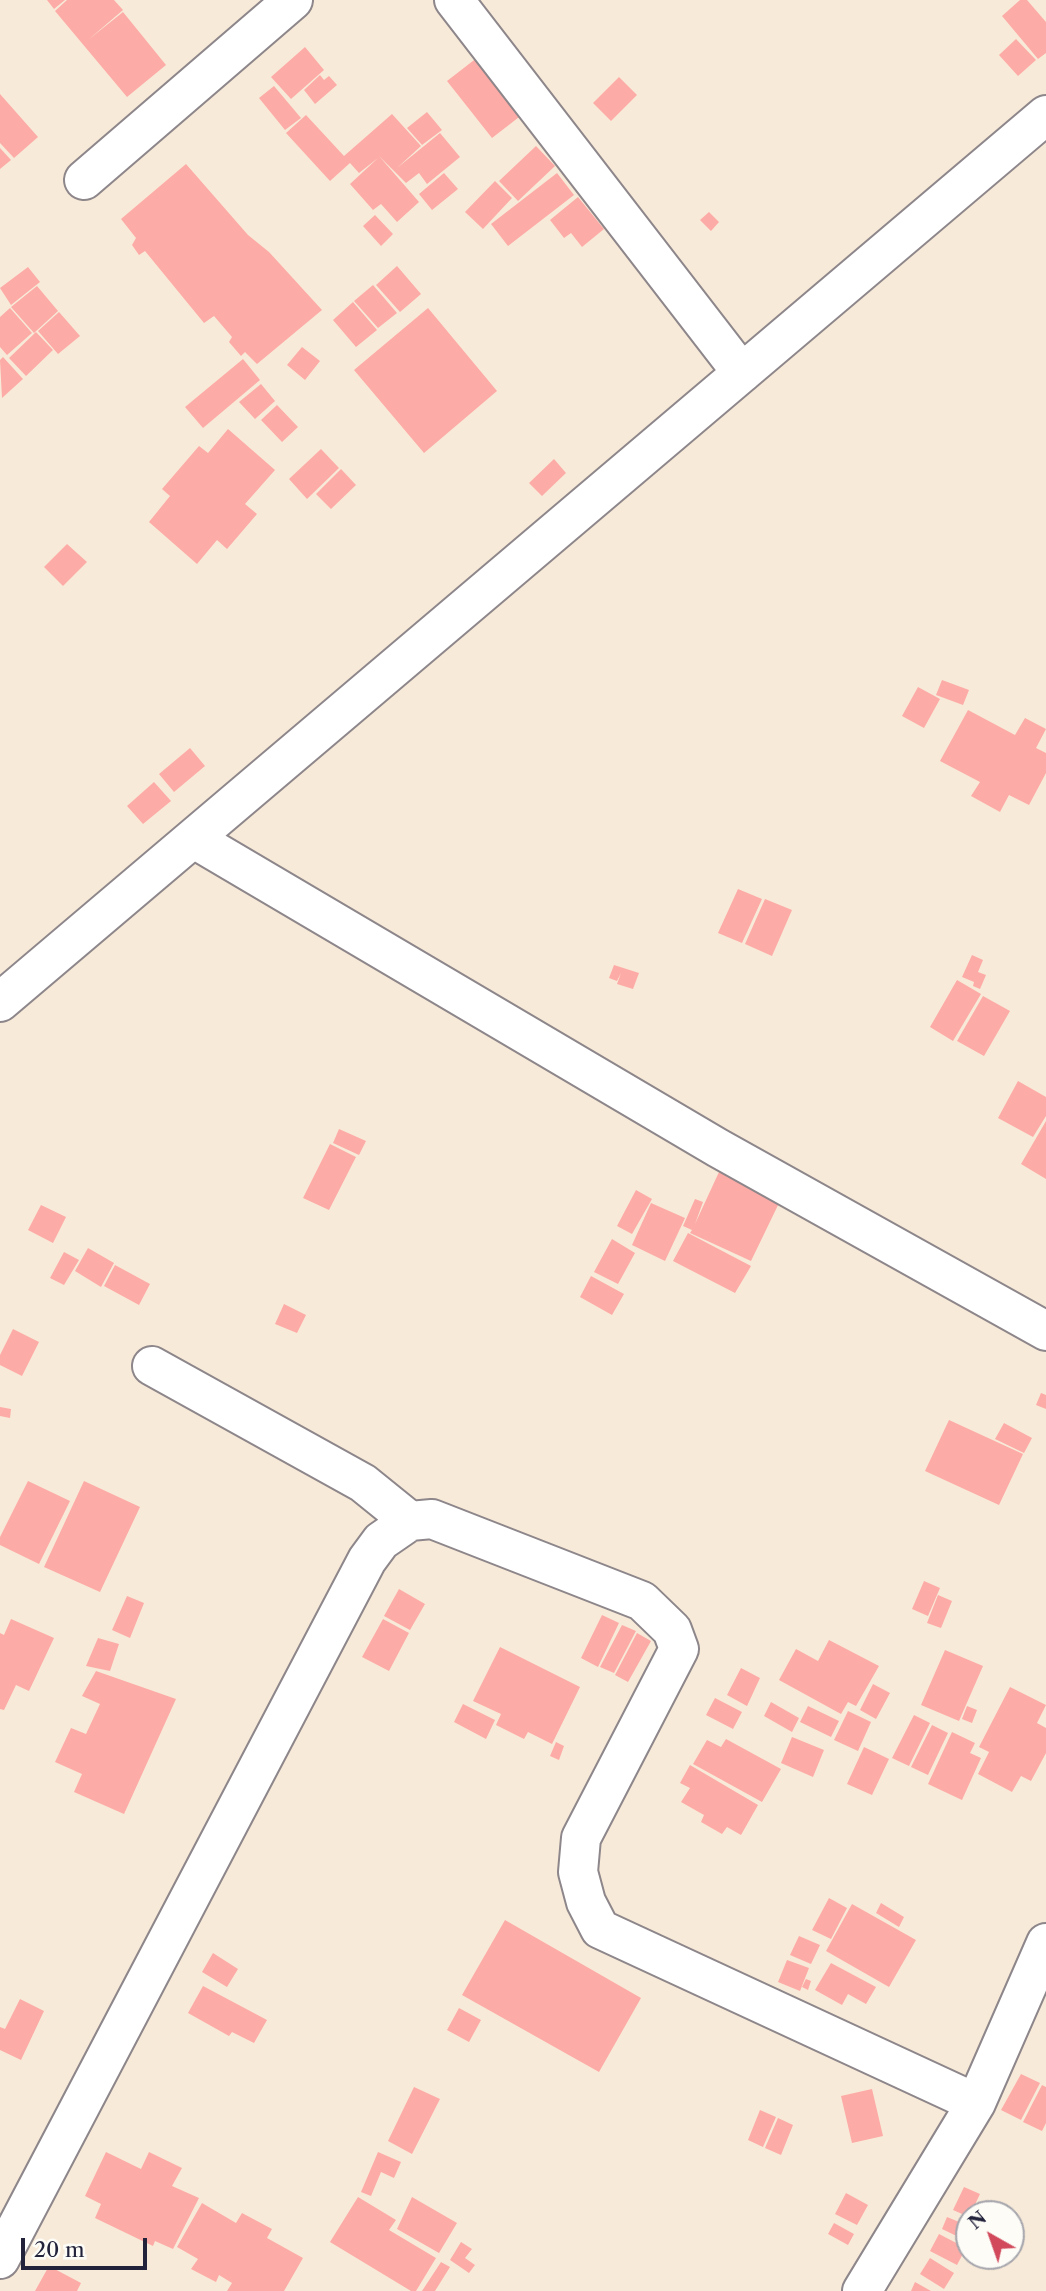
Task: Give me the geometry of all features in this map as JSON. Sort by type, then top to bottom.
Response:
[{"type":"street","points":[[84,180],[293,0]]},
{"type":"street","points":[[454,0],[742,373]]},
{"type":"street","points":[[0,1002],[1046,115]]},
{"type":"street","points":[[194,839],[718,1148],[1046,1331]]},
{"type":"street","points":[[152,1366],[363,1483],[410,1521]]},
{"type":"street","points":[[0,2259],[368,1560],[381,1541],[410,1521],[432,1519],[642,1601],[672,1630],[679,1649],[581,1838],[578,1872],[586,1902],[600,1929],[976,2103]]},
{"type":"street","points":[[862,2291],[976,2103],[1046,1943]]},
{"type":"building","points":[[47,0],[65,0],[54,9]]},
{"type":"building","points":[[67,0],[114,0],[123,10],[88,40],[123,12],[166,65],[127,97],[55,11]]},
{"type":"building","points":[[1020,0],[1027,0],[1046,22],[1046,53],[1038,59],[1002,16]]},
{"type":"building","points":[[1016,39],[1036,60],[1018,76],[999,55]]},
{"type":"building","points":[[305,47],[324,70],[291,99],[271,77]]},
{"type":"building","points":[[478,57],[523,114],[492,138],[447,81]]},
{"type":"building","points":[[320,75],[324,80],[329,76],[337,85],[315,104],[304,90]]},
{"type":"building","points":[[619,77],[637,95],[611,121],[593,103]]},
{"type":"building","points":[[274,86],[301,118],[285,130],[259,98]]},
{"type":"building","points":[[0,94],[38,137],[14,158],[0,143]]},
{"type":"building","points":[[427,112],[442,130],[422,145],[407,128]]},
{"type":"building","points":[[392,114],[421,146],[397,168],[440,133],[460,157],[427,184],[419,173],[406,183],[379,156],[419,202],[397,222],[381,204],[373,210],[350,184],[378,158],[359,173],[350,163],[330,181],[286,133],[306,115],[344,156]]},
{"type":"building","points":[[536,146],[555,166],[518,201],[499,181]]},
{"type":"building","points":[[0,148],[11,160],[0,169]]},
{"type":"building","points":[[186,164],[248,235],[269,252],[322,310],[257,364],[245,352],[241,356],[229,342],[232,337],[214,316],[204,323],[145,251],[139,255],[132,245],[136,238],[121,219]]},
{"type":"building","points":[[444,173],[458,189],[432,210],[419,194]]},
{"type":"building","points":[[557,173],[574,195],[508,246],[491,224]]},
{"type":"building","points":[[495,181],[512,198],[483,229],[465,212]]},
{"type":"building","points":[[578,197],[604,229],[582,247],[571,233],[564,238],[550,220]]},
{"type":"building","points":[[709,212],[719,222],[711,231],[700,220]]},
{"type":"building","points":[[375,215],[393,234],[381,246],[363,226]]},
{"type":"building","points":[[397,266],[421,294],[400,312],[376,285]]},
{"type":"building","points":[[28,267],[40,282],[11,305],[0,288]]},
{"type":"building","points":[[373,285],[397,313],[378,328],[354,301]]},
{"type":"building","points":[[37,286],[58,311],[34,333],[11,307]]},
{"type":"building","points":[[353,302],[377,330],[356,347],[333,320]]},
{"type":"building","points":[[10,308],[32,333],[7,355],[0,347],[0,317]]},
{"type":"building","points":[[428,308],[497,391],[424,453],[354,370]]},
{"type":"building","points":[[59,312],[80,336],[58,354],[38,331]]},
{"type":"building","points":[[36,332],[53,350],[26,376],[9,358]]},
{"type":"building","points":[[302,347],[320,361],[305,380],[287,365]]},
{"type":"building","points":[[3,357],[23,379],[2,398],[0,360]]},
{"type":"building","points":[[243,359],[260,380],[203,428],[185,407]]},
{"type":"building","points":[[261,384],[275,401],[255,419],[239,402]]},
{"type":"building","points":[[277,405],[298,427],[282,442],[261,420]]},
{"type":"building","points":[[228,429],[275,470],[245,504],[257,514],[227,549],[217,540],[197,564],[149,522],[170,496],[162,489],[199,446],[208,453]]},
{"type":"building","points":[[321,449],[339,468],[307,499],[289,479]]},
{"type":"building","points":[[554,459],[566,473],[542,496],[529,483]]},
{"type":"building","points":[[341,469],[356,485],[331,509],[316,494]]},
{"type":"building","points":[[67,544],[87,562],[63,586],[44,567]]},
{"type":"building","points":[[942,680],[969,690],[963,705],[936,695]]},
{"type":"building","points":[[918,687],[940,699],[924,728],[902,716]]},
{"type":"building","points":[[968,710],[1015,735],[1025,718],[1046,729],[1036,748],[1046,753],[1046,773],[1029,805],[1009,795],[1000,812],[971,796],[980,782],[940,761]]},
{"type":"building","points":[[190,748],[205,766],[174,792],[159,774]]},
{"type":"building","points":[[154,782],[171,801],[143,824],[127,806]]},
{"type":"building","points":[[738,889],[762,899],[742,943],[718,933]]},
{"type":"building","points":[[765,899],[792,910],[772,956],[745,944]]},
{"type":"building","points":[[972,955],[983,960],[978,972],[986,975],[980,989],[973,986],[974,982],[962,977]]},
{"type":"building","points":[[614,965],[639,973],[633,989],[617,984],[621,973],[617,981],[609,978]]},
{"type":"building","points":[[957,980],[981,994],[953,1041],[930,1027]]},
{"type":"building","points":[[983,996],[1010,1011],[984,1056],[957,1041]]},
{"type":"building","points":[[1018,1081],[1046,1097],[1046,1116],[1033,1137],[998,1118]]},
{"type":"building","points":[[1046,1121],[1046,1179],[1021,1164]]},
{"type":"building","points":[[339,1129],[366,1141],[359,1155],[333,1143]]},
{"type":"building","points":[[330,1144],[356,1157],[329,1210],[303,1198]]},
{"type":"building","points":[[719,1172],[780,1201],[751,1261],[690,1233],[692,1230],[683,1226],[695,1199],[703,1202],[695,1224]]},
{"type":"building","points":[[636,1190],[652,1199],[632,1234],[617,1226]]},
{"type":"building","points":[[651,1203],[685,1218],[665,1261],[632,1245]]},
{"type":"building","points":[[41,1205],[66,1217],[53,1243],[28,1230]]},
{"type":"building","points":[[688,1233],[751,1266],[735,1293],[673,1261]]},
{"type":"building","points":[[612,1239],[635,1253],[618,1284],[594,1272]]},
{"type":"building","points":[[88,1248],[114,1263],[101,1287],[75,1271]]},
{"type":"building","points":[[64,1252],[79,1260],[64,1285],[50,1278]]},
{"type":"building","points":[[115,1265],[150,1284],[139,1305],[104,1286]]},
{"type":"building","points":[[591,1276],[624,1294],[612,1315],[580,1297]]},
{"type":"building","points":[[284,1304],[306,1315],[297,1333],[275,1324]]},
{"type":"building","points":[[13,1329],[39,1342],[22,1376],[0,1365],[0,1355]]},
{"type":"building","points":[[1041,1393],[1046,1395],[1046,1409],[1036,1405]]},
{"type":"building","points":[[0,1407],[11,1409],[10,1418],[0,1416]]},
{"type":"building","points":[[949,1420],[1023,1454],[999,1505],[925,1471]]},
{"type":"building","points":[[1004,1423],[1032,1438],[1024,1453],[995,1439]]},
{"type":"building","points":[[28,1481],[70,1501],[39,1564],[0,1545],[0,1537]]},
{"type":"building","points":[[84,1481],[140,1507],[100,1592],[44,1567]]},
{"type":"building","points":[[924,1581],[940,1588],[928,1616],[912,1609]]},
{"type":"building","points":[[399,1589],[425,1604],[410,1630],[384,1616]]},
{"type":"building","points":[[938,1595],[952,1601],[941,1628],[927,1623]]},
{"type":"building","points":[[127,1596],[144,1603],[130,1638],[112,1630]]},
{"type":"building","points":[[602,1615],[619,1623],[598,1667],[581,1658]]},
{"type":"building","points":[[11,1619],[54,1638],[29,1691],[16,1685],[4,1710],[0,1709],[0,1633],[4,1635]]},
{"type":"building","points":[[383,1619],[409,1633],[389,1671],[362,1657]]},
{"type":"building","points":[[622,1625],[636,1631],[614,1673],[600,1667]]},
{"type":"building","points":[[637,1633],[651,1641],[628,1682],[615,1675]]},
{"type":"building","points":[[98,1638],[119,1644],[110,1671],[86,1666]]},
{"type":"building","points":[[829,1640],[879,1666],[856,1706],[848,1702],[841,1714],[779,1680],[796,1649],[818,1661]]},
{"type":"building","points":[[500,1647],[580,1687],[552,1744],[528,1732],[524,1739],[496,1725],[501,1714],[473,1701]]},
{"type":"building","points":[[945,1650],[983,1666],[959,1721],[921,1705]]},
{"type":"building","points":[[741,1668],[760,1678],[747,1706],[727,1695]]},
{"type":"building","points":[[96,1671],[176,1699],[124,1814],[74,1792],[82,1774],[55,1762],[71,1728],[86,1734],[100,1704],[82,1696]]},
{"type":"building","points":[[873,1684],[890,1693],[876,1719],[860,1710]]},
{"type":"building","points":[[1010,1687],[1046,1705],[1037,1723],[1046,1728],[1046,1753],[1031,1781],[1021,1776],[1012,1792],[978,1774],[989,1752],[979,1747]]},
{"type":"building","points":[[715,1698],[742,1712],[733,1729],[706,1715]]},
{"type":"building","points":[[771,1702],[799,1718],[792,1732],[764,1716]]},
{"type":"building","points":[[463,1704],[495,1720],[486,1739],[454,1722]]},
{"type":"building","points":[[808,1706],[839,1721],[831,1737],[800,1722]]},
{"type":"building","points":[[967,1706],[977,1710],[972,1723],[962,1719]]},
{"type":"building","points":[[848,1711],[871,1722],[858,1751],[834,1740]]},
{"type":"building","points":[[914,1715],[930,1723],[909,1766],[892,1758]]},
{"type":"building","points":[[932,1725],[948,1733],[928,1775],[911,1767]]},
{"type":"building","points":[[952,1732],[975,1743],[970,1753],[981,1758],[962,1800],[928,1784]]},
{"type":"building","points":[[792,1737],[824,1750],[813,1777],[781,1763]]},
{"type":"building","points":[[726,1739],[781,1769],[762,1802],[693,1764],[707,1740],[721,1747]]},
{"type":"building","points":[[556,1742],[564,1746],[559,1760],[550,1756]]},
{"type":"building","points":[[864,1747],[889,1759],[872,1795],[847,1784]]},
{"type":"building","points":[[690,1765],[758,1805],[741,1835],[727,1827],[722,1834],[701,1822],[704,1815],[681,1802],[690,1788],[680,1783]]},
{"type":"building","points":[[829,1898],[847,1908],[831,1939],[812,1930]]},
{"type":"building","points":[[881,1903],[904,1917],[899,1927],[876,1913]]},
{"type":"building","points":[[852,1904],[916,1940],[889,1987],[826,1951]]},
{"type":"building","points":[[505,1920],[641,1998],[599,2072],[462,1995]]},
{"type":"building","points":[[799,1936],[820,1945],[811,1964],[790,1955]]},
{"type":"building","points":[[213,1953],[238,1969],[227,1987],[202,1972]]},
{"type":"building","points":[[787,1960],[809,1968],[800,1991],[778,1982]]},
{"type":"building","points":[[831,1963],[876,1987],[866,2004],[848,1994],[842,2005],[815,1990]]},
{"type":"building","points":[[806,1979],[811,1981],[808,1990],[802,1987]]},
{"type":"building","points":[[203,1986],[267,2020],[254,2043],[232,2032],[229,2036],[188,2013]]},
{"type":"building","points":[[20,1999],[44,2011],[21,2060],[0,2050],[0,2027],[5,2029]]},
{"type":"building","points":[[459,2008],[481,2020],[469,2042],[447,2030]]},
{"type":"building","points":[[1021,2074],[1040,2083],[1021,2120],[1001,2110]]},
{"type":"building","points":[[1042,2085],[1046,2087],[1046,2123],[1042,2131],[1023,2122]]},
{"type":"building","points":[[414,2087],[440,2099],[412,2154],[388,2141]]},
{"type":"building","points":[[872,2089],[883,2136],[852,2143],[841,2096]]},
{"type":"building","points":[[760,2110],[776,2117],[763,2147],[748,2140]]},
{"type":"building","points":[[778,2118],[793,2125],[781,2155],[765,2148]]},
{"type":"building","points":[[106,2152],[141,2169],[149,2152],[182,2168],[172,2186],[199,2198],[173,2249],[155,2241],[153,2246],[95,2218],[101,2204],[85,2196]]},
{"type":"building","points":[[378,2152],[401,2162],[394,2178],[381,2172],[371,2196],[361,2192]]},
{"type":"building","points":[[964,2187],[980,2194],[977,2200],[958,2200]]},
{"type":"building","points":[[846,2193],[868,2205],[857,2225],[835,2214]]},
{"type":"building","points":[[358,2197],[396,2220],[389,2230],[436,2258],[416,2291],[411,2291],[330,2242]]},
{"type":"building","points":[[412,2197],[457,2223],[439,2253],[397,2229]]},
{"type":"building","points":[[202,2203],[236,2223],[242,2213],[272,2229],[267,2238],[303,2258],[284,2291],[227,2291],[232,2283],[219,2275],[216,2282],[191,2269],[198,2259],[177,2247]]},
{"type":"building","points":[[947,2217],[955,2220],[955,2235],[942,2229]]},
{"type":"building","points":[[834,2223],[854,2234],[848,2245],[828,2234]]},
{"type":"building","points":[[939,2234],[955,2242],[955,2264],[930,2251]]},
{"type":"building","points":[[461,2242],[472,2249],[465,2258],[475,2265],[469,2273],[450,2260]]},
{"type":"building","points":[[930,2258],[954,2273],[944,2289],[920,2274]]},
{"type":"building","points":[[441,2262],[450,2267],[435,2291],[422,2291]]},
{"type":"building","points":[[49,2266],[81,2283],[77,2291],[35,2291]]},
{"type":"building","points":[[915,2282],[931,2291],[911,2291]]}]
